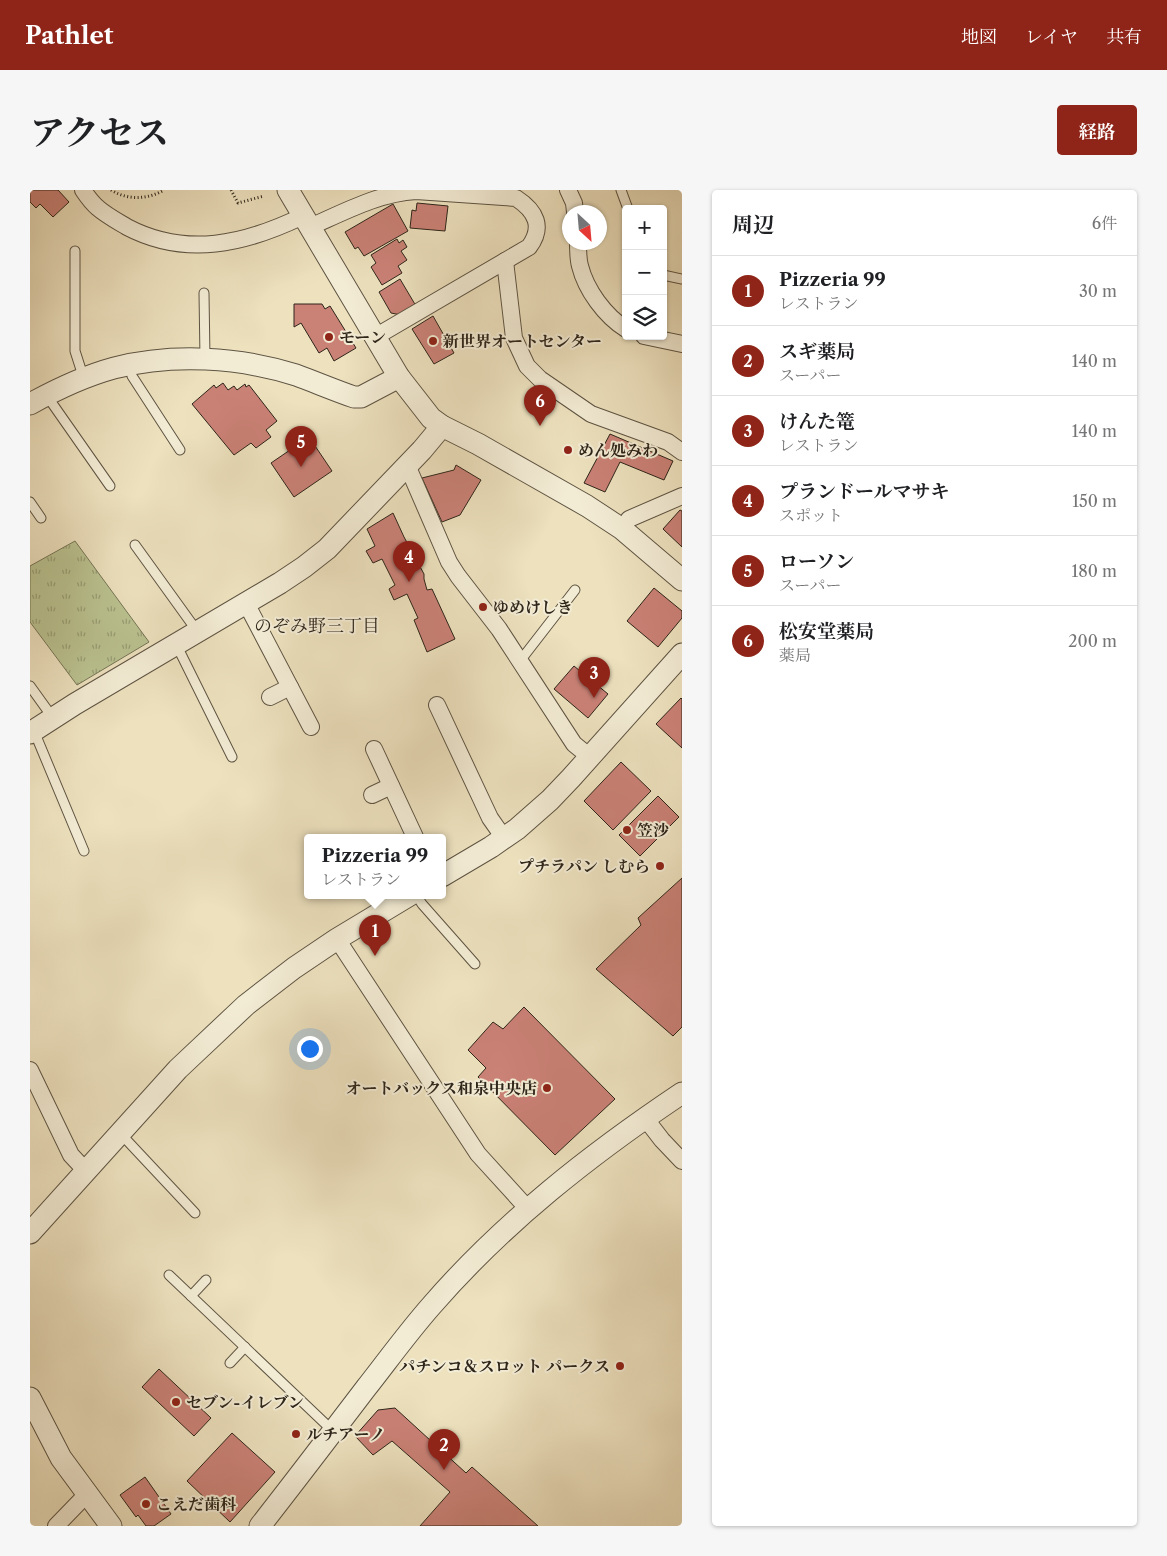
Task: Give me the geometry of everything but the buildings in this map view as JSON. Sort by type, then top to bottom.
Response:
[{"type":"street","points":[[83,190],[97,207],[116,221],[151,238],[189,245],[208,245],[241,240],[400,192],[516,198],[533,215],[537,222],[538,230],[536,238],[529,247],[375,336]]},
{"type":"street","points":[[288,190],[399,377],[431,418],[442,426],[478,444],[587,506],[622,529],[681,576]]},
{"type":"street","points":[[568,190],[574,205]]},
{"type":"street","points":[[579,250],[580,267],[585,281],[604,310],[622,326]]},
{"type":"street","points":[[505,261],[514,338],[527,366],[540,379],[591,414],[661,439],[682,452]]},
{"type":"street","points":[[663,340],[682,344]]},
{"type":"street","points":[[38,400],[98,373],[156,361],[205,359],[236,362],[295,375],[361,397],[399,377]]},
{"type":"street","points":[[32,732],[296,573],[328,549],[408,465],[442,426]]},
{"type":"street","points":[[408,465],[449,562],[499,629],[574,744],[590,757]]},
{"type":"street","points":[[622,529],[629,519],[682,496]]},
{"type":"street","points":[[246,603],[311,727]]},
{"type":"street","points":[[446,874],[517,829],[550,800],[682,654]]},
{"type":"street","points":[[270,697],[290,687]]},
{"type":"street","points":[[437,705],[490,818],[504,838]]},
{"type":"street","points":[[374,749],[414,834]]},
{"type":"street","points":[[372,795],[391,786]]},
{"type":"street","points":[[30,1233],[178,1069],[240,1011],[294,968],[336,938],[403,899]]},
{"type":"street","points":[[336,938],[478,1154],[528,1209]]},
{"type":"street","points":[[31,1076],[71,1154],[86,1171]]},
{"type":"street","points":[[260,1526],[432,1305],[482,1252],[565,1178],[645,1118],[682,1093]]},
{"type":"street","points":[[645,1118],[662,1140],[682,1160]]},
{"type":"street","points":[[30,1398],[61,1458],[111,1526]]},
{"type":"street","points":[[56,1526],[87,1494]]},
{"type":"lane","points":[[621,190],[627,205]]},
{"type":"lane","points":[[75,251],[75,351],[84,379]]},
{"type":"lane","points":[[667,276],[682,279]]},
{"type":"lane","points":[[204,293],[205,359]]},
{"type":"lane","points":[[130,365],[132,376],[180,450]]},
{"type":"lane","points":[[38,400],[110,486]]},
{"type":"lane","points":[[30,502],[41,518]]},
{"type":"lane","points":[[135,545],[197,631]]},
{"type":"lane","points":[[520,661],[574,590]]},
{"type":"lane","points":[[176,644],[232,757]]},
{"type":"lane","points":[[30,686],[53,718]]},
{"type":"lane","points":[[32,732],[84,851]]},
{"type":"lane","points":[[419,899],[474,964]]},
{"type":"lane","points":[[120,1133],[195,1213]]},
{"type":"lane","points":[[169,1275],[333,1432]]},
{"type":"lane","points":[[191,1296],[206,1280]]},
{"type":"lane","points":[[230,1364],[245,1347]]},
{"type":"path","points":[[111,190],[128,197],[141,198],[153,196],[164,190]]},
{"type":"path","points":[[230,190],[238,203],[264,196]]},
{"type":"green space","points":[[75,541],[149,642],[77,685],[30,622],[30,566]]},
{"type":"place","name":"モーン","points":[[329,337]]},
{"type":"place","name":"新世界オートセンター","points":[[433,341]]},
{"type":"place","name":"松安堂薬局","points":[[540,426]]},
{"type":"place","name":"めん処みわ","points":[[568,450]]},
{"type":"place","name":"ローソン","points":[[301,467]]},
{"type":"place","name":"プランドールマサキ","points":[[409,582]]},
{"type":"place","name":"ゆめけしき","points":[[483,607]]},
{"type":"place","name":"けんた篭","points":[[594,698]]},
{"type":"place","name":"笠沙","points":[[627,830]]},
{"type":"place","name":"プチラパン しむら","points":[[660,866]]},
{"type":"place","name":"Pizzeria 99","points":[[375,956]]},
{"type":"place","name":"オートバックス和泉中央店","points":[[547,1088]]},
{"type":"place","name":"パチンコ＆スロット パークス","points":[[620,1366]]},
{"type":"place","name":"セブン-イレブン","points":[[176,1402]]},
{"type":"place","name":"ルチアーノ","points":[[296,1434]]},
{"type":"place","name":"スギ薬局","points":[[444,1470]]},
{"type":"place","name":"こえだ歯科","points":[[146,1504]]},
{"type":"district","name":"のぞみ野三丁目","points":[[317,626]]}]
